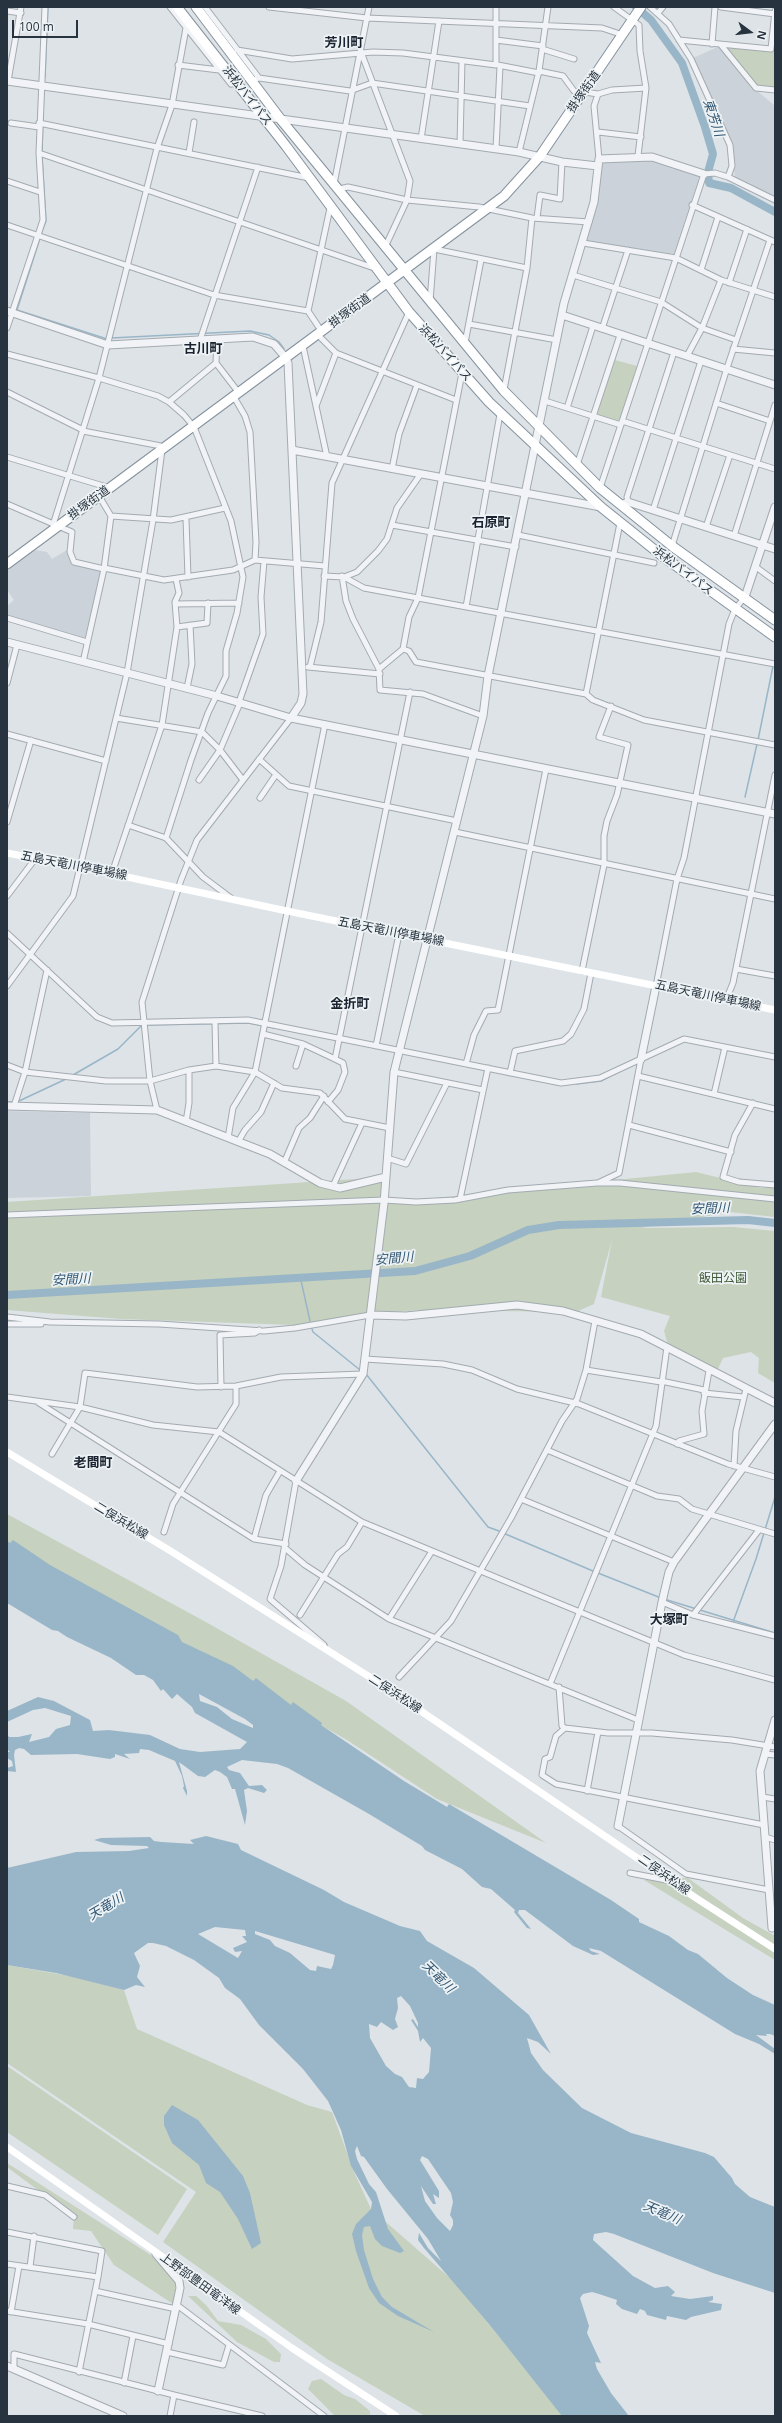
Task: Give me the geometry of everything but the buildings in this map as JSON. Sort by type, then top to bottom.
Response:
[{"type":"highway","name":"浜松バイパス","points":[[177,7],[309,178],[374,268],[409,312],[500,414],[620,523],[775,638]]},
{"type":"highway","name":"浜松バイパス","points":[[196,7],[255,79],[282,121],[386,245],[464,346],[504,391],[576,466],[600,488],[625,503],[672,546],[775,620]]},
{"type":"highway","name":"掛塚街道","points":[[7,564],[56,526],[194,427],[489,209],[516,184],[540,156],[642,7]]},
{"type":"main road","name":"五島天竜川停車場線","points":[[7,853],[80,866],[179,889],[362,927],[775,1010]]},
{"type":"main road","name":"二俣浜松線","points":[[7,1452],[170,1550],[387,1688],[775,1948]]},
{"type":"main road","name":"上野部豊田竜洋線","points":[[7,2147],[292,2348],[396,2416]]},
{"type":"street","points":[[7,328],[10,312],[40,236],[43,220],[40,192],[39,125],[44,7]]},
{"type":"street","points":[[170,7],[231,84],[235,81]]},
{"type":"street","points":[[205,7],[237,50],[255,79],[353,90],[372,83],[530,106]]},
{"type":"street","points":[[269,7],[307,9],[367,18],[602,28],[623,35]]},
{"type":"street","points":[[369,7],[345,129],[337,186],[407,200],[489,209],[535,218],[589,222]]},
{"type":"street","points":[[496,7],[496,40],[500,101],[496,149]]},
{"type":"street","points":[[519,152],[539,72],[548,7]]},
{"type":"street","points":[[614,7],[633,19],[639,25],[640,51],[646,88],[638,156]]},
{"type":"street","points":[[650,7],[658,12],[691,59],[730,145],[732,166],[728,177]]},
{"type":"street","points":[[658,12],[663,7]]},
{"type":"street","points":[[712,44],[715,7]]},
{"type":"street","points":[[679,40],[771,49],[775,13],[721,7]]},
{"type":"street","points":[[7,11],[21,10],[7,81],[282,121],[519,152],[562,162],[598,166]]},
{"type":"street","points":[[421,139],[438,22]]},
{"type":"street","points":[[56,526],[69,476],[108,345],[157,148],[172,105],[178,65],[186,28]]},
{"type":"street","points":[[496,40],[542,47],[574,58]]},
{"type":"street","points":[[721,45],[756,88],[775,90]]},
{"type":"street","points":[[237,50],[292,59],[360,52],[403,53],[498,65],[563,76],[574,91],[584,93],[598,94],[612,90],[646,88]]},
{"type":"street","points":[[360,52],[393,135],[402,165],[410,181],[407,200],[386,245]]},
{"type":"street","points":[[460,144],[462,61]]},
{"type":"street","points":[[178,65],[220,70]]},
{"type":"street","points":[[341,1660],[270,1599],[285,1546],[296,1481],[363,1374],[384,1200],[394,1072],[458,821],[483,716],[488,676],[527,494],[562,315],[589,222],[599,159],[598,132],[594,106],[598,94]]},
{"type":"street","points":[[189,154],[194,122]]},
{"type":"street","points":[[11,123],[39,125],[309,178]]},
{"type":"street","points":[[598,132],[641,137]]},
{"type":"street","points":[[39,153],[322,248],[374,268]]},
{"type":"street","points":[[599,159],[652,156],[704,174],[715,173],[728,177],[775,200]]},
{"type":"street","points":[[504,391],[540,195],[560,199],[562,162]]},
{"type":"street","points":[[200,340],[258,167]]},
{"type":"street","points":[[600,488],[692,205],[704,174]]},
{"type":"street","points":[[7,181],[40,192]]},
{"type":"street","points":[[672,546],[736,340],[773,241],[692,205]]},
{"type":"street","points":[[330,208],[308,311],[320,333],[336,353],[456,400]]},
{"type":"street","points":[[701,270],[718,217]]},
{"type":"street","points":[[7,225],[214,295],[308,311]]},
{"type":"street","points":[[729,283],[747,230]]},
{"type":"street","points":[[583,243],[676,258],[721,280],[775,297]]},
{"type":"street","points":[[430,303],[434,250],[527,268]]},
{"type":"street","points":[[602,329],[628,250]]},
{"type":"street","points":[[464,346],[481,260]]},
{"type":"street","points":[[573,274],[661,302],[702,328],[736,340]]},
{"type":"street","points":[[687,356],[702,328],[721,280]]},
{"type":"street","points":[[10,312],[108,345],[253,337],[265,339],[274,344],[286,358],[288,363],[303,694],[301,703],[291,718],[197,840],[188,859],[142,1002],[150,1081],[157,1110]]},
{"type":"street","points":[[310,667],[322,622],[324,576],[332,483],[409,312]]},
{"type":"street","points":[[562,315],[647,345],[727,368],[775,385]]},
{"type":"street","points":[[469,324],[557,340]]},
{"type":"street","points":[[567,408],[593,326]]},
{"type":"street","points":[[576,466],[594,417],[620,335]]},
{"type":"street","points":[[217,339],[216,363],[236,395],[246,416],[250,432],[256,542],[255,560]]},
{"type":"street","points":[[303,346],[327,457]]},
{"type":"street","points":[[734,349],[775,353]]},
{"type":"street","points":[[674,352],[625,503],[680,518],[775,549]]},
{"type":"street","points":[[316,406],[336,353]]},
{"type":"street","points":[[7,354],[99,378],[158,396],[169,402],[184,415],[194,427],[231,521],[243,577],[239,602],[226,651],[226,676],[191,760],[166,838]]},
{"type":"street","points":[[653,510],[701,361]]},
{"type":"street","points":[[169,402],[216,363]]},
{"type":"street","points":[[301,668],[310,667],[379,671],[403,649],[409,617],[418,598],[440,479],[462,373]]},
{"type":"street","points":[[392,469],[399,434],[417,385]]},
{"type":"street","points":[[7,392],[83,430],[161,446],[162,450],[145,577],[127,673],[73,896],[7,986]]},
{"type":"street","points":[[545,401],[594,417],[649,429],[775,469]]},
{"type":"street","points":[[716,403],[770,421]]},
{"type":"street","points":[[734,536],[775,405]]},
{"type":"street","points":[[466,607],[500,414]]},
{"type":"street","points":[[292,450],[440,479],[601,507]]},
{"type":"street","points":[[706,527],[730,455]]},
{"type":"street","points":[[7,457],[110,488]]},
{"type":"street","points":[[324,576],[343,576],[357,572],[378,551],[387,539],[397,508],[420,475]]},
{"type":"street","points":[[83,662],[104,568],[111,516],[99,496]]},
{"type":"street","points":[[7,504],[72,532],[70,552],[74,562],[126,571],[145,577],[176,579],[240,568],[255,560],[326,566]]},
{"type":"street","points":[[111,516],[153,520],[186,518],[226,508]]},
{"type":"street","points":[[597,1183],[619,1173],[677,879],[684,858],[722,654],[729,624],[735,609],[745,597],[775,508]]},
{"type":"street","points":[[186,518],[188,577]]},
{"type":"street","points":[[586,694],[620,523]]},
{"type":"street","points":[[392,524],[516,547]]},
{"type":"street","points":[[518,535],[613,556],[654,563]]},
{"type":"street","points":[[199,780],[220,750],[240,703],[262,634],[261,597],[264,560]]},
{"type":"street","points":[[756,567],[775,581]]},
{"type":"street","points":[[343,576],[364,588],[773,664]]},
{"type":"street","points":[[343,576],[346,601],[379,671],[380,690],[423,694],[483,716]]},
{"type":"street","points":[[112,873],[162,725],[167,684],[177,628],[176,604],[179,592],[176,579]]},
{"type":"street","points":[[176,604],[239,602]]},
{"type":"street","points":[[177,628],[207,623],[208,603]]},
{"type":"street","points":[[7,618],[87,642]]},
{"type":"street","points":[[187,688],[192,664],[190,625]]},
{"type":"street","points":[[7,642],[217,696],[291,718],[400,738],[771,814]]},
{"type":"street","points":[[7,683],[17,645]]},
{"type":"street","points":[[403,649],[409,651],[416,662],[586,694],[593,700],[644,720],[775,745]]},
{"type":"street","points":[[336,1059],[410,692]]},
{"type":"street","points":[[582,971],[604,865],[604,836],[607,821],[620,783],[628,745],[599,737],[611,706]]},
{"type":"street","points":[[116,718],[202,732],[220,750],[243,780]]},
{"type":"street","points":[[228,1138],[233,1108],[255,1072],[325,724]]},
{"type":"street","points":[[7,734],[106,761]]},
{"type":"street","points":[[7,822],[31,740]]},
{"type":"street","points":[[259,759],[275,776],[289,786],[312,792],[458,821]]},
{"type":"street","points":[[466,1064],[474,1036],[486,1011],[498,1010],[546,769]]},
{"type":"street","points":[[726,1000],[736,969],[751,894],[771,814],[775,775]]},
{"type":"street","points":[[260,798],[275,776]]},
{"type":"street","points":[[128,825],[166,838],[203,876],[233,900]]},
{"type":"street","points":[[455,832],[604,865],[775,899]]},
{"type":"street","points":[[7,896],[35,859]]},
{"type":"street","points":[[7,934],[97,1017],[112,1023],[144,1024],[248,1020],[561,1083],[600,1078],[684,1039],[775,1057]]},
{"type":"street","points":[[376,1046],[399,934]]},
{"type":"street","points":[[736,969],[775,976]]},
{"type":"street","points":[[47,970],[25,1072],[11,1106],[157,1110],[270,1154],[315,1181],[346,1188],[386,1177]]},
{"type":"street","points":[[510,1073],[515,1051],[563,1041],[571,1034],[584,1009],[591,973]]},
{"type":"street","points":[[215,1022],[216,1066]]},
{"type":"street","points":[[263,1034],[303,1044],[343,1063],[345,1072],[338,1090],[328,1102]]},
{"type":"street","points":[[296,1066],[303,1044]]},
{"type":"street","points":[[714,1094],[725,1047]]},
{"type":"street","points":[[7,1065],[25,1072],[106,1081],[150,1081],[189,1070],[216,1066],[255,1072],[282,1088],[320,1093],[345,1118],[390,1128]]},
{"type":"street","points":[[460,1199],[488,1068]]},
{"type":"street","points":[[186,1122],[189,1103],[189,1070]]},
{"type":"street","points":[[394,1072],[483,1090]]},
{"type":"street","points":[[638,1076],[775,1109]]},
{"type":"street","points":[[238,1142],[260,1112],[274,1083]]},
{"type":"street","points":[[387,1158],[406,1164],[447,1083]]},
{"type":"street","points":[[284,1163],[299,1128],[310,1118],[324,1096]]},
{"type":"street","points":[[753,1103],[735,1135],[724,1177],[739,1182],[775,1185]]},
{"type":"street","points":[[333,1186],[362,1123]]},
{"type":"street","points":[[629,1125],[730,1152]]},
{"type":"street","points":[[7,1215],[384,1200],[416,1202],[460,1199],[508,1190],[597,1183],[620,1183],[775,1199]]},
{"type":"street","points":[[7,1317],[60,1322],[259,1330],[295,1328],[370,1315],[406,1316],[517,1305],[563,1311],[641,1334],[709,1371],[775,1403]]},
{"type":"street","points":[[399,1677],[451,1620],[521,1499],[580,1392],[586,1370],[594,1321]]},
{"type":"street","points":[[7,1324],[60,1322]]},
{"type":"street","points":[[221,1387],[220,1335],[255,1333],[259,1330]]},
{"type":"street","points":[[550,1684],[653,1434],[667,1347]]},
{"type":"street","points":[[365,1359],[461,1367],[517,1389],[574,1402],[734,1466],[775,1477]]},
{"type":"street","points":[[586,1370],[661,1381],[704,1392],[743,1397]]},
{"type":"street","points":[[677,1444],[679,1441],[704,1434],[702,1411],[704,1392],[709,1371]]},
{"type":"street","points":[[52,1454],[80,1407],[85,1373],[188,1387],[236,1386],[281,1377],[363,1374]]},
{"type":"street","points":[[164,1532],[173,1504],[236,1404],[236,1386]]},
{"type":"street","points":[[734,1466],[736,1431],[746,1389]]},
{"type":"street","points":[[7,1397],[80,1407],[143,1424],[219,1432],[362,1522],[684,1655],[775,1680]]},
{"type":"street","points":[[37,1402],[254,1539],[285,1546],[324,1577],[389,1619],[638,1720]]},
{"type":"street","points":[[769,1890],[686,1874],[618,1826],[666,1582],[674,1562],[775,1424]]},
{"type":"street","points":[[547,1450],[657,1496],[679,1499],[692,1509],[775,1534]]},
{"type":"street","points":[[254,1539],[266,1495],[280,1470]]},
{"type":"street","points":[[521,1499],[674,1562]]},
{"type":"street","points":[[300,1615],[362,1522]]},
{"type":"street","points":[[693,1615],[763,1531]]},
{"type":"street","points":[[389,1619],[432,1551]]},
{"type":"street","points":[[662,1602],[693,1615],[775,1636]]},
{"type":"street","points":[[559,1688],[562,1726],[564,1728]]},
{"type":"street","points":[[772,1928],[760,1771],[775,1720]]},
{"type":"street","points":[[564,1728],[598,1732],[636,1734],[652,1733],[732,1740],[775,1747]]},
{"type":"street","points":[[564,1728],[556,1736],[550,1758],[545,1759],[542,1775],[556,1784],[764,1825]]},
{"type":"street","points":[[587,1790],[598,1732]]},
{"type":"street","points":[[765,1754],[775,1755]]},
{"type":"street","points":[[762,1797],[775,1799]]},
{"type":"street","points":[[765,1837],[775,1840]]},
{"type":"street","points":[[630,1873],[673,1881]]},
{"type":"street","points":[[7,2186],[45,2195],[74,2217]]},
{"type":"street","points":[[7,2232],[34,2236],[102,2251],[80,2372]]},
{"type":"street","points":[[30,2267],[34,2236]]},
{"type":"street","points":[[152,2250],[179,2281],[169,2344],[158,2391]]},
{"type":"street","points":[[7,2264],[98,2277]]},
{"type":"street","points":[[19,2266],[9,2311],[88,2324],[169,2344]]},
{"type":"street","points":[[95,2291],[176,2307],[229,2344],[324,2416]]},
{"type":"street","points":[[124,2383],[133,2336]]},
{"type":"street","points":[[167,2352],[223,2366],[229,2344]]},
{"type":"street","points":[[14,2369],[14,2354],[174,2396],[262,2416]]},
{"type":"street","points":[[7,2366],[123,2416]]},
{"type":"street","points":[[170,2416],[174,2396]]},
{"type":"shaded area","points":[[720,46],[755,89],[775,106],[775,197],[735,178],[731,144],[693,58]]},
{"type":"shaded area","points":[[651,159],[700,175],[674,254],[587,241],[597,203],[602,161]]},
{"type":"shaded area","points":[[34,550],[47,552],[52,559],[67,550],[71,560],[101,570],[85,638],[7,615],[7,606],[14,600],[7,590],[7,569]]},
{"type":"shaded area","points":[[7,1111],[90,1113],[91,1196],[7,1198]]},
{"type":"green space","points":[[775,33],[775,87],[757,85],[728,49],[730,47],[772,52]]},
{"type":"green space","points":[[615,360],[637,366],[620,419],[617,421],[598,415],[597,412]]},
{"type":"green space","name":"飯田公園","points":[[696,1172],[761,1188],[775,1188],[775,1217],[730,1212],[641,1228],[733,1227],[775,1231],[775,1383],[758,1373],[759,1358],[751,1352],[723,1358],[718,1369],[668,1345],[664,1331],[670,1316],[601,1297],[612,1240],[594,1304],[576,1312],[422,1310],[361,1314],[295,1325],[121,1319],[7,1310],[7,1202],[386,1177],[384,1203]]},
{"type":"green space","points":[[7,1514],[204,1621],[346,1701],[546,1843],[437,1799],[347,1740],[7,1547]]},
{"type":"green space","points":[[688,1878],[743,1918],[775,1936],[775,1960],[644,1880]]},
{"type":"green space","points":[[7,1965],[75,1977],[124,1990],[137,2029],[307,2105],[332,2112],[354,2172],[371,2209],[458,2285],[525,2369],[568,2416],[425,2416],[327,2359],[163,2242],[196,2192],[7,2063]]},
{"type":"green space","points":[[7,2066],[187,2189],[158,2235],[7,2132]]},
{"type":"green space","points":[[7,2163],[154,2257],[172,2275],[176,2284],[173,2304],[114,2265],[91,2231],[73,2229],[74,2217],[7,2167]]},
{"type":"green space","points":[[188,2296],[196,2296],[206,2305],[218,2321],[241,2325],[266,2339],[281,2354],[280,2362],[274,2362],[237,2342]]},
{"type":"green space","points":[[321,2379],[344,2395],[355,2399],[370,2411],[370,2416],[335,2416],[308,2389],[312,2381]]},
{"type":"water","points":[[13,1540],[50,1565],[178,1635],[182,1642],[233,1666],[253,1681],[256,1678],[291,1705],[293,1702],[322,1723],[321,1725],[404,1781],[447,1807],[449,1804],[611,1900],[639,1919],[639,1922],[669,1936],[688,1950],[698,1954],[727,1978],[753,1995],[775,2005],[775,2036],[770,2034],[766,2034],[767,2036],[756,2035],[775,2049],[775,2054],[759,2044],[735,2034],[601,1951],[589,1948],[591,1951],[600,1954],[593,1955],[573,1946],[525,1910],[519,1910],[518,1913],[531,1929],[527,1928],[514,1912],[515,1910],[491,1889],[482,1887],[462,1869],[425,1850],[422,1846],[369,1814],[288,1768],[277,1764],[242,1760],[227,1767],[229,1770],[240,1773],[249,1786],[262,1785],[267,1790],[264,1793],[248,1788],[244,1790],[247,1811],[245,1825],[235,1789],[232,1789],[227,1777],[215,1770],[205,1777],[198,1776],[179,1762],[187,1796],[183,1788],[182,1776],[175,1761],[149,1750],[140,1749],[139,1753],[124,1754],[130,1759],[115,1754],[115,1757],[110,1759],[77,1754],[31,1755],[24,1749],[19,1748],[15,1750],[14,1755],[16,1772],[7,1771],[7,1768],[13,1766],[12,1761],[7,1758],[7,1752],[10,1752],[7,1749],[7,1734],[9,1737],[18,1737],[32,1734],[29,1742],[49,1737],[56,1729],[70,1725],[71,1716],[45,1708],[33,1710],[7,1722],[7,1711],[38,1697],[54,1701],[90,1720],[93,1731],[109,1730],[150,1735],[180,1749],[200,1752],[240,1749],[247,1742],[195,1713],[192,1707],[177,1694],[172,1699],[163,1689],[161,1691],[153,1680],[144,1675],[136,1675],[111,1658],[67,1637],[58,1631],[52,1630],[7,1603],[7,1541],[10,1543]],"holes":[[[199,1694],[245,1719],[253,1725],[253,1728],[232,1719],[217,1707],[200,1701]]]},
{"type":"water","name":"天竜川","points":[[206,1836],[238,1844],[241,1850],[324,1890],[344,1902],[400,1926],[420,1931],[427,1941],[474,1968],[529,2015],[551,2054],[538,2042],[527,2038],[531,2053],[543,2070],[582,2108],[631,2133],[705,2153],[714,2157],[732,2178],[735,2184],[750,2197],[775,2207],[775,2293],[713,2273],[614,2234],[606,2232],[594,2234],[593,2240],[633,2276],[655,2288],[668,2286],[675,2292],[671,2296],[690,2299],[713,2296],[713,2300],[708,2302],[722,2304],[721,2310],[691,2317],[686,2320],[667,2316],[666,2320],[647,2315],[645,2311],[640,2309],[637,2314],[622,2309],[616,2304],[617,2300],[599,2294],[592,2292],[583,2294],[580,2298],[589,2326],[587,2333],[601,2363],[595,2362],[597,2369],[611,2393],[629,2416],[562,2416],[489,2324],[424,2248],[418,2240],[419,2233],[428,2248],[441,2261],[428,2239],[387,2189],[364,2157],[361,2156],[357,2146],[355,2151],[357,2159],[369,2184],[376,2192],[388,2229],[404,2251],[400,2253],[382,2246],[375,2239],[370,2226],[364,2227],[362,2235],[364,2250],[373,2279],[382,2297],[392,2307],[434,2332],[398,2316],[379,2303],[369,2288],[356,2251],[352,2234],[356,2224],[371,2209],[372,2202],[351,2166],[341,2130],[328,2101],[303,2069],[259,2025],[240,1999],[225,1988],[219,1978],[194,1960],[166,1946],[153,1943],[148,1943],[134,1953],[140,1966],[137,1977],[145,1987],[136,1985],[124,1990],[56,1973],[7,1965],[7,1868],[76,1852],[129,1851],[149,1848],[147,1846],[111,1845],[94,1840],[101,1838],[150,1837],[154,1841],[194,1844],[190,1840]],"holes":[[[215,1927],[245,1930],[246,1936],[242,1936],[247,1942],[233,1948],[235,1952],[242,1951],[238,1958],[198,1934]],[[255,1931],[335,1955],[333,1965],[331,1969],[317,1966],[316,1971],[310,1970],[290,1953],[275,1946],[270,1940],[255,1934]],[[401,1996],[410,2006],[418,2023],[418,2027],[413,2019],[411,2020],[418,2031],[420,2042],[423,2038],[431,2048],[429,2072],[423,2079],[417,2078],[416,2088],[409,2087],[402,2077],[395,2074],[386,2066],[370,2038],[369,2024],[377,2027],[381,2022],[393,2030],[398,2027],[395,2019],[398,2008],[397,1998]],[[422,2156],[428,2159],[451,2193],[453,2202],[450,2215],[453,2220],[453,2225],[450,2231],[437,2218],[425,2201],[421,2186],[433,2204],[436,2204],[433,2194],[439,2198],[439,2191],[420,2160]]]},
{"type":"water","points":[[172,2105],[198,2120],[243,2176],[250,2193],[261,2243],[252,2249],[238,2219],[220,2192],[206,2183],[199,2165],[172,2143],[164,2125],[164,2116]]},
{"type":"waterway","points":[[45,77],[48,7]]},
{"type":"waterway","name":"東芳川","points":[[636,7],[651,20],[682,63],[713,154],[708,172],[709,183],[731,188],[775,212]]},
{"type":"waterway","points":[[742,7],[773,11]]},
{"type":"waterway","points":[[41,234],[46,221],[42,157],[43,107]]},
{"type":"waterway","points":[[40,238],[17,310],[107,339]]},
{"type":"waterway","points":[[111,338],[250,331],[269,335],[279,342],[284,349]]},
{"type":"waterway","points":[[758,740],[773,666]]},
{"type":"waterway","points":[[745,797],[757,744]]},
{"type":"waterway","points":[[146,1025],[249,1023],[274,1028]]},
{"type":"waterway","points":[[73,1075],[118,1049],[142,1025]]},
{"type":"waterway","points":[[576,1084],[601,1081],[616,1073]]},
{"type":"waterway","points":[[509,1075],[562,1085]]},
{"type":"waterway","points":[[19,1101],[66,1079]]},
{"type":"waterway","points":[[7,1102],[14,1102]]},
{"type":"waterway","name":"安間川","points":[[7,1295],[415,1271],[470,1256],[528,1230],[559,1225],[748,1220],[775,1223]]},
{"type":"waterway","points":[[300,1276],[310,1321]]},
{"type":"waterway","points":[[312,1329],[313,1332],[360,1370]]},
{"type":"waterway","points":[[366,1374],[488,1527],[499,1531]]},
{"type":"waterway","points":[[733,1622],[756,1559],[775,1497]]},
{"type":"waterway","points":[[503,1533],[593,1571]]},
{"type":"waterway","points":[[598,1573],[661,1598]]},
{"type":"waterway","points":[[664,1599],[775,1633]]},
{"type":"district","name":"芳川町","points":[[344,43]]},
{"type":"district","name":"古川町","points":[[203,349]]},
{"type":"district","name":"石原町","points":[[491,523]]},
{"type":"district","name":"金折町","points":[[350,1004]]},
{"type":"district","name":"老間町","points":[[93,1463]]},
{"type":"district","name":"大塚町","points":[[669,1620]]}]
